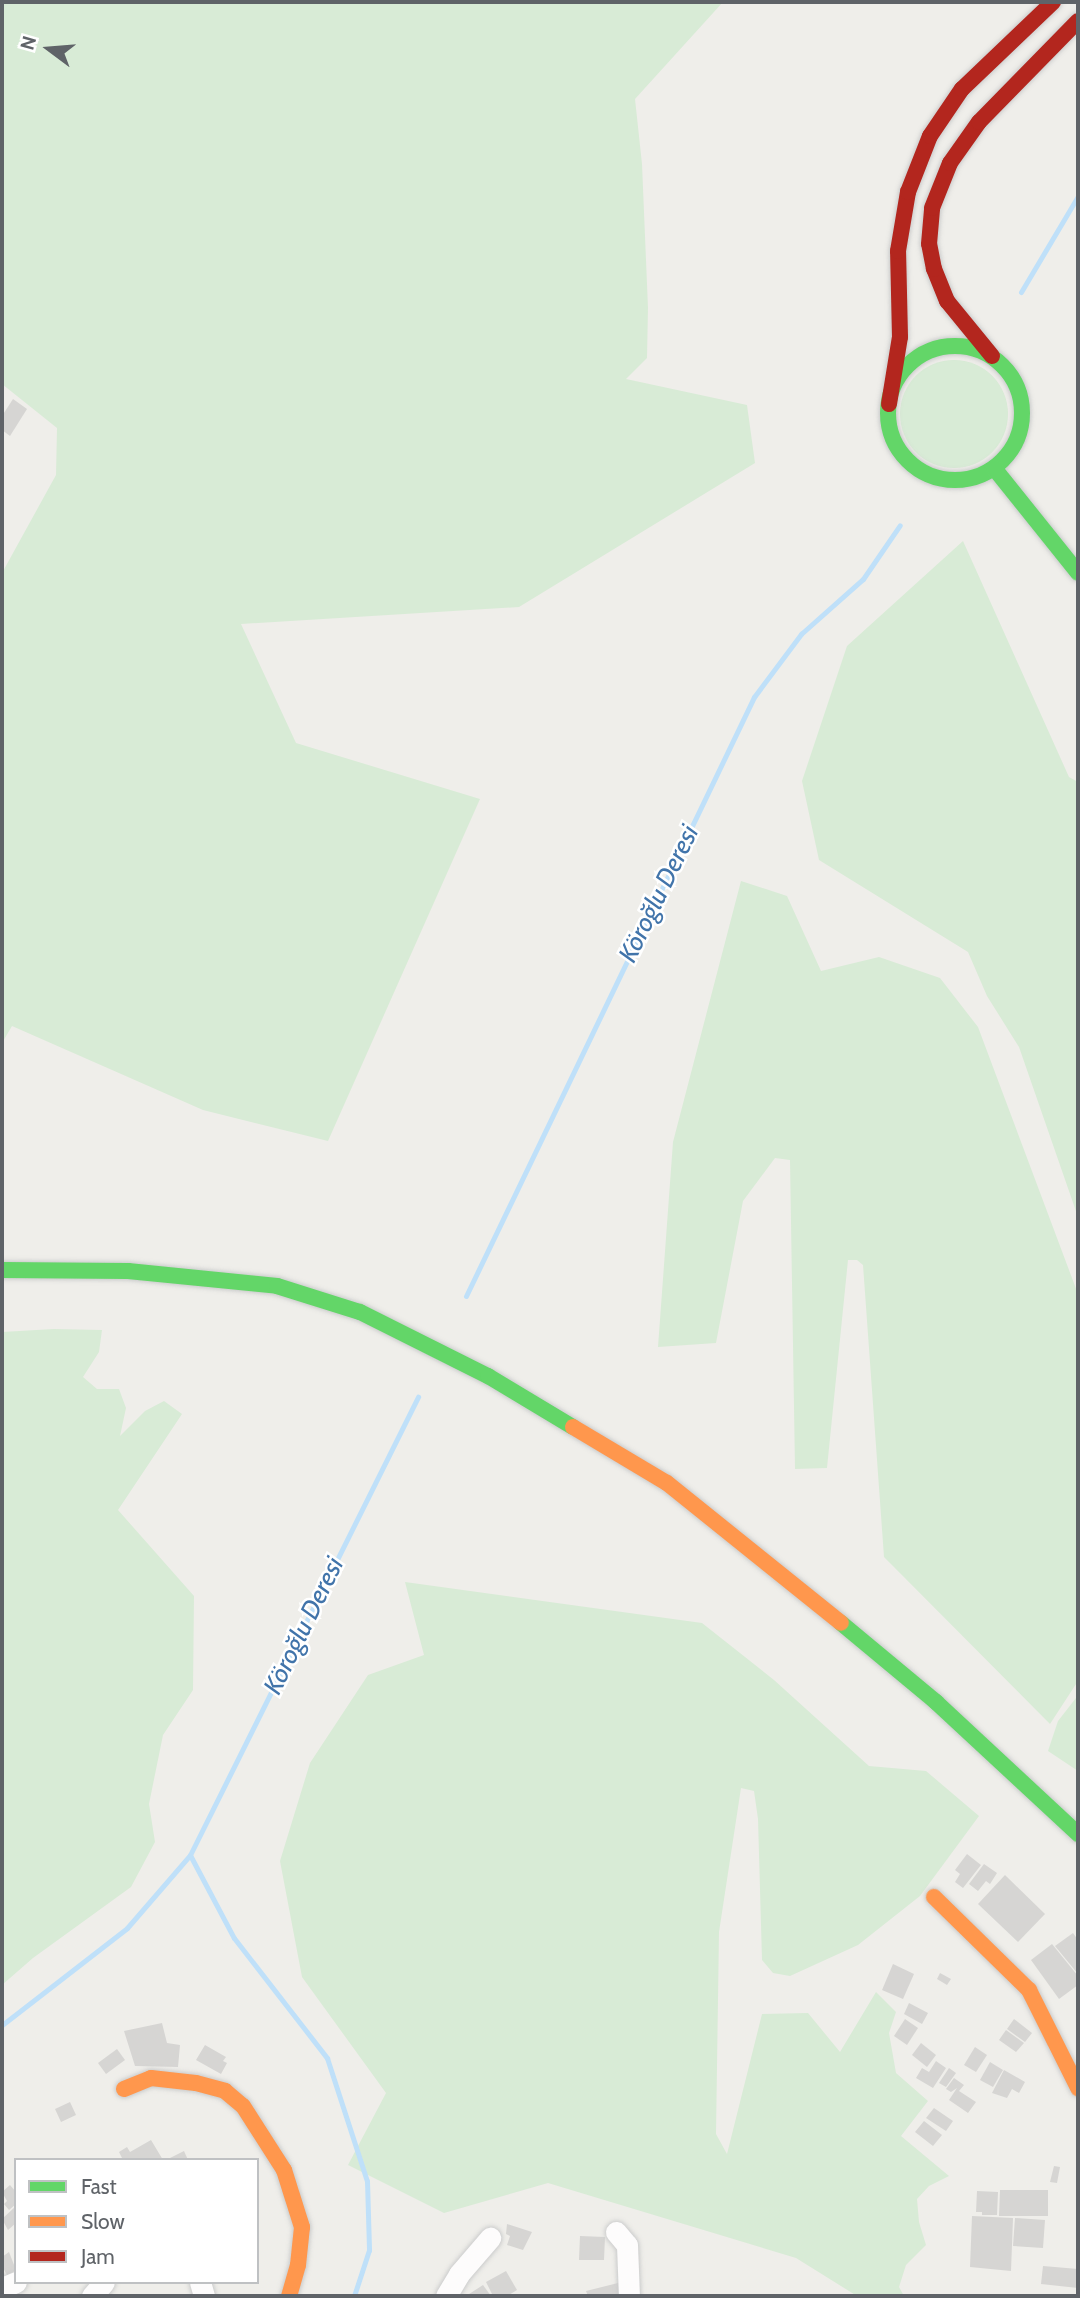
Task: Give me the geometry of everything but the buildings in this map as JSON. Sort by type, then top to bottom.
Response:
[{"type":"main road","points":[[1053,2],[962,89],[930,136],[908,192],[898,251],[900,337],[889,404],[898,448],[913,465],[932,476],[953,480],[975,477],[994,468],[1010,452],[1019,433],[1023,411],[1018,390],[1008,371],[992,356],[947,300],[934,269],[929,244],[932,208],[950,163],[979,122],[1017,80],[1078,21]]},
{"type":"main road","points":[[889,404],[895,383],[909,365],[927,352],[949,346],[972,348],[992,356]]},
{"type":"main road","points":[[994,468],[1077,572]]},
{"type":"main road","points":[[2,1269],[128,1271],[277,1286],[310,1294],[398,1329],[488,1376],[667,1483],[936,1702],[1078,1834]]},
{"type":"main road","points":[[934,1897],[1029,1990],[1078,2088]]},
{"type":"main road","points":[[124,2090],[151,2078],[195,2083],[225,2091],[243,2106],[270,2144],[284,2170],[302,2227],[298,2265],[289,2296]]},
{"type":"street","points":[[616,2232],[626,2245],[629,2296]]},
{"type":"street","points":[[446,2296],[459,2274],[490,2238]]},
{"type":"green space","points":[[2,2],[723,2],[635,99],[642,164],[648,308],[647,358],[626,379],[747,405],[755,463],[519,607],[241,624],[296,743],[480,799],[328,1141],[203,1110],[12,1026],[2,1043],[2,573],[56,475],[57,428],[2,384]]},
{"type":"green space","points":[[954,360],[975,364],[992,376],[1004,393],[1008,414],[1004,435],[992,452],[975,464],[954,468],[933,464],[916,452],[904,435],[900,414],[904,393],[916,376],[933,364]]},
{"type":"green space","points":[[963,541],[1069,777],[1078,782],[1078,1217],[1019,1047],[987,996],[968,952],[819,860],[802,781],[847,646]]},
{"type":"green space","points":[[741,881],[787,896],[821,971],[879,957],[940,978],[978,1027],[1078,1294],[1078,1681],[1050,1724],[884,1557],[863,1265],[857,1260],[848,1260],[827,1468],[795,1469],[790,1160],[775,1158],[743,1201],[716,1343],[658,1347],[673,1142]]},
{"type":"green space","points":[[102,1330],[99,1352],[83,1377],[97,1389],[119,1389],[126,1408],[120,1436],[145,1411],[164,1401],[182,1414],[118,1510],[194,1596],[193,1690],[163,1735],[149,1804],[155,1842],[131,1887],[33,1958],[2,1985],[2,1332]]},
{"type":"green space","points":[[405,1582],[702,1623],[774,1680],[869,1766],[926,1771],[979,1816],[920,1896],[858,1945],[790,1976],[773,1973],[762,1960],[758,1819],[754,1791],[741,1788],[719,1932],[716,2134],[727,2154],[762,2014],[808,2013],[840,2052],[876,1992],[896,2012],[889,2033],[896,2073],[928,2101],[901,2136],[949,2176],[929,2186],[917,2199],[919,2222],[926,2245],[906,2265],[899,2287],[904,2296],[857,2296],[796,2258],[548,2183],[444,2213],[348,2165],[386,2093],[302,1977],[280,1861],[310,1763],[368,1675],[424,1655]]},
{"type":"green space","points":[[1076,1698],[1078,1771],[1048,1751],[1058,1721]]},
{"type":"waterway","name":"Köroğlu Deresi","points":[[1021,292],[1078,196]]},
{"type":"waterway","name":"Köroğlu Deresi","points":[[466,1296],[754,697],[801,634],[863,579],[900,525]]},
{"type":"waterway","name":"Köroğlu Deresi","points":[[2,2025],[127,1928],[190,1855],[418,1397]]},
{"type":"waterway","name":"Köroğlu Deresi","points":[[190,1855],[234,1938],[327,2058],[367,2181],[369,2250],[354,2296]]},
{"type":"traffic: fast","points":[[955,346],[980,351],[1002,366],[1017,388],[1022,413],[1017,438],[1002,460],[980,475],[955,480],[930,475],[908,460],[893,438],[888,413],[893,388],[908,366],[930,351],[955,346]]},
{"type":"traffic: fast","points":[[994,468],[1078,573]]},
{"type":"traffic: fast","points":[[2,1270],[128,1271],[277,1286],[360,1312],[488,1376],[573,1427]]},
{"type":"traffic: fast","points":[[841,1623],[936,1702],[1078,1834]]},
{"type":"traffic: slow","points":[[573,1427],[667,1483],[841,1623]]},
{"type":"traffic: slow","points":[[934,1897],[1029,1990],[1078,2088]]},
{"type":"traffic: slow","points":[[124,2089],[151,2078],[196,2083],[225,2091],[243,2106],[284,2170],[302,2227],[298,2265],[289,2296]]},
{"type":"traffic: jam","points":[[889,404],[900,337],[898,251],[908,192],[930,136],[962,89],[1053,2]]},
{"type":"traffic: jam","points":[[992,356],[947,301],[934,269],[929,244],[932,208],[950,163],[979,122],[1078,21]]}]
